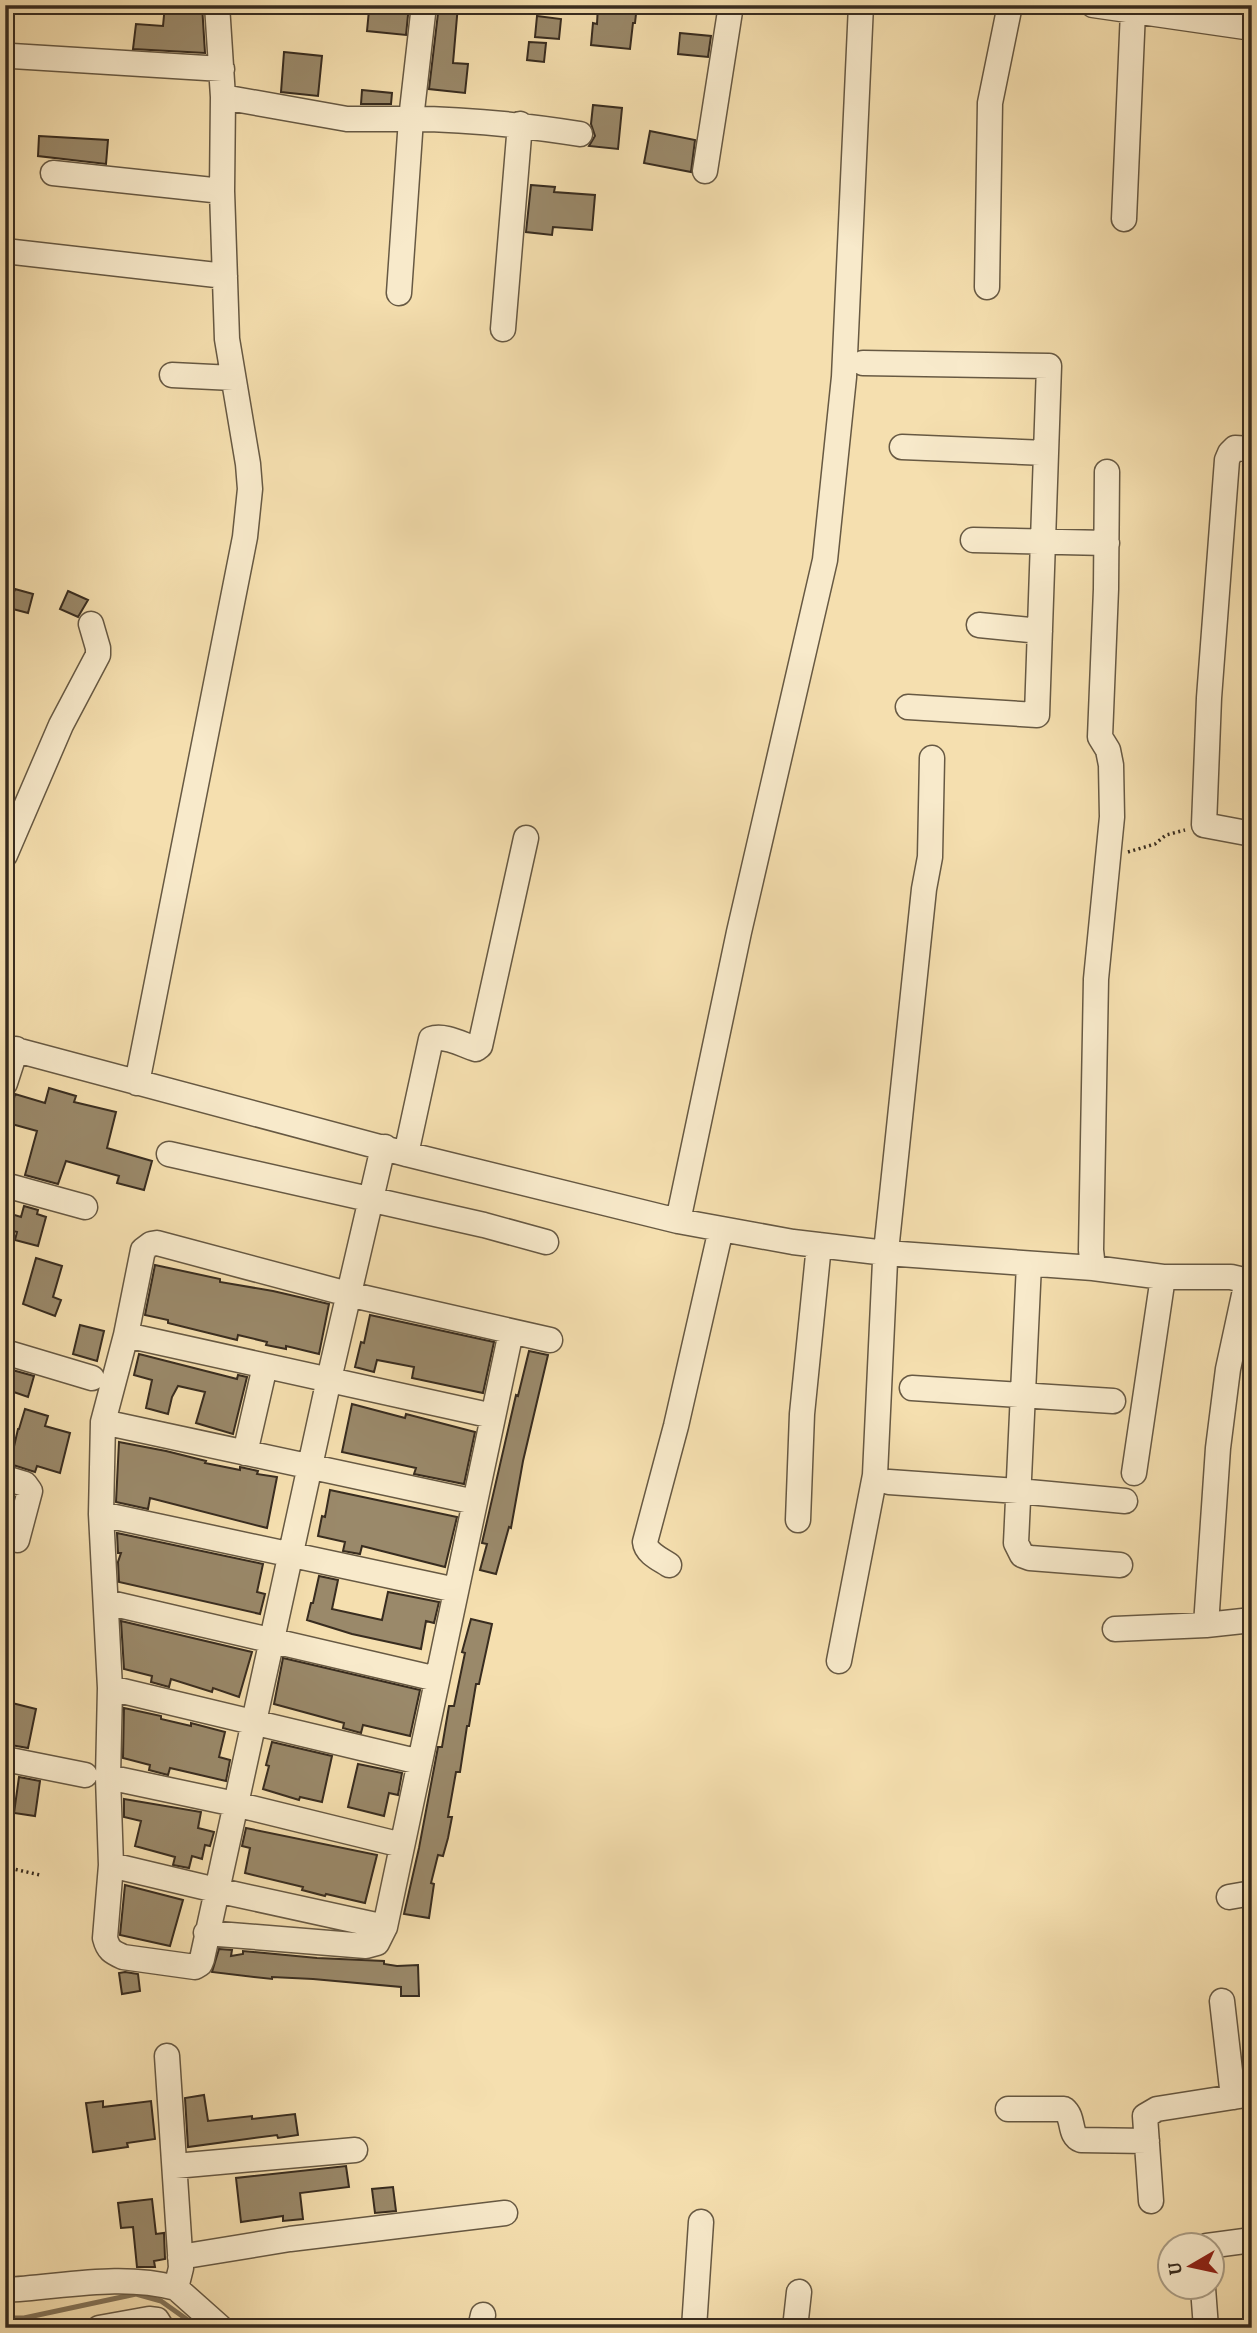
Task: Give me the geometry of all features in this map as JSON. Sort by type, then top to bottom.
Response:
[{"type":"street","points":[[137,1083],[245,537],[250,489],[226,339],[222,191],[223,97],[217,5]]},
{"type":"street","points":[[399,293],[411,119],[424,5]]},
{"type":"street","points":[[705,170],[731,5]]},
{"type":"street","points":[[681,1210],[739,932],[825,560],[844,377],[861,5]]},
{"type":"street","points":[[986,286],[990,103],[1010,5]]},
{"type":"street","points":[[1093,5],[1252,28]]},
{"type":"street","points":[[1124,219],[1132,11]]},
{"type":"street","points":[[12,56],[222,69]]},
{"type":"street","points":[[223,97],[347,119],[476,120],[580,134]]},
{"type":"street","points":[[503,330],[520,124]]},
{"type":"street","points":[[53,173],[222,191]]},
{"type":"street","points":[[5,251],[225,276]]},
{"type":"street","points":[[863,363],[1049,366],[1037,715],[908,707]]},
{"type":"street","points":[[172,375],[233,378]]},
{"type":"street","points":[[902,447],[1046,453]]},
{"type":"street","points":[[1252,449],[1235,448],[1227,460],[1209,698],[1204,825],[1252,834]]},
{"type":"street","points":[[1092,1259],[1097,978],[1112,817],[1111,765],[1108,750],[1100,737],[1107,472]]},
{"type":"street","points":[[973,540],[1107,544]]},
{"type":"street","points":[[5,855],[61,725],[98,655],[91,624]]},
{"type":"street","points":[[979,625],[1040,631]]},
{"type":"street","points":[[839,1661],[874,1475],[886,1254],[924,889],[930,857],[932,758]]},
{"type":"street","points":[[526,838],[480,1046],[476,1049],[445,1039],[431,1039],[384,1167],[348,1294],[202,1959],[195,1967],[123,1957],[112,1952],[107,1947],[105,1938],[111,1865],[97,1776],[110,1688],[101,1514],[103,1422],[126,1335],[143,1250],[157,1243],[348,1294],[550,1340]]},
{"type":"street","points":[[10,1061],[137,1083],[384,1167],[484,1225],[546,1242]]},
{"type":"street","points":[[169,1154],[384,1167],[681,1210],[718,1242],[818,1259],[886,1254],[1029,1264],[1092,1259],[1163,1277],[1231,1277],[1249,1281],[1228,1369],[1218,1448],[1206,1625]]},
{"type":"street","points":[[5,1185],[85,1208]]},
{"type":"street","points":[[669,1565],[645,1548],[645,1542],[676,1426],[718,1242]]},
{"type":"street","points":[[798,1520],[802,1414],[818,1259]]},
{"type":"street","points":[[1029,1264],[1016,1543],[1022,1555],[1030,1558],[1120,1564]]},
{"type":"street","points":[[1134,1473],[1163,1277]]},
{"type":"street","points":[[206,1933],[366,1946],[377,1943],[385,1927],[511,1332]]},
{"type":"street","points":[[126,1335],[493,1416]]},
{"type":"street","points":[[5,1352],[92,1378]]},
{"type":"street","points":[[245,1453],[265,1366]]},
{"type":"street","points":[[912,1388],[1022,1393],[1113,1401]]},
{"type":"street","points":[[103,1422],[475,1502]]},
{"type":"street","points":[[5,1478],[25,1484],[30,1491],[17,1540]]},
{"type":"street","points":[[889,1482],[1125,1501]]},
{"type":"street","points":[[101,1514],[456,1590]]},
{"type":"street","points":[[106,1602],[438,1678]]},
{"type":"street","points":[[1115,1629],[1252,1620]]},
{"type":"street","points":[[110,1688],[419,1762]]},
{"type":"street","points":[[5,1759],[235,1804],[402,1845]]},
{"type":"street","points":[[111,1865],[216,1891],[385,1927]]},
{"type":"street","points":[[1151,2201],[1145,2116],[1157,2109],[1242,2095],[1222,2001]]},
{"type":"street","points":[[99,2328],[160,2304],[181,2268],[167,2056]]},
{"type":"street","points":[[1009,2109],[1064,2109],[1070,2117],[1077,2138],[1147,2141]]},
{"type":"street","points":[[176,2166],[355,2150]]},
{"type":"street","points":[[180,2257],[290,2239],[505,2213]]},
{"type":"street","points":[[694,2328],[701,2222]]},
{"type":"street","points":[[1226,2243],[1252,2240]]},
{"type":"street","points":[[5,2290],[114,2281],[160,2304],[221,2328]]},
{"type":"street","points":[[795,2328],[799,2292]]},
{"type":"street","points":[[1204,2302],[1206,2328]]},
{"type":"path","points":[[1109,856],[1155,844],[1166,835]]},
{"type":"path","points":[[5,1867],[40,1875]]},
{"type":"building","points":[[165,5],[202,5],[205,53],[133,49],[136,24],[163,26]]},
{"type":"building","points":[[385,5],[409,5],[406,35],[367,31],[369,10],[385,11]]},
{"type":"building","points":[[439,5],[458,5],[453,63],[468,64],[465,93],[429,89]]},
{"type":"building","points":[[598,5],[637,5],[630,49],[591,45],[593,23],[597,24]]},
{"type":"building","points":[[537,16],[561,19],[559,39],[535,37]]},
{"type":"building","points":[[680,33],[711,36],[708,57],[678,54]]},
{"type":"building","points":[[529,42],[546,43],[544,62],[527,60]]},
{"type":"building","points":[[284,52],[322,56],[318,96],[281,92]]},
{"type":"building","points":[[362,90],[392,93],[391,104],[361,104]]},
{"type":"building","points":[[593,105],[622,108],[618,149],[589,146],[595,136],[591,124]]},
{"type":"building","points":[[650,131],[695,140],[691,172],[644,163]]},
{"type":"building","points":[[39,136],[108,140],[106,164],[38,156]]},
{"type":"building","points":[[531,185],[555,187],[554,192],[595,195],[592,230],[553,227],[552,235],[526,232]]},
{"type":"building","points":[[15,589],[33,594],[28,613],[9,608]]},
{"type":"building","points":[[68,591],[88,600],[78,617],[60,609]]},
{"type":"building","points":[[49,1088],[76,1096],[74,1102],[116,1112],[107,1148],[152,1161],[144,1190],[117,1183],[119,1176],[66,1161],[58,1184],[25,1175],[37,1131],[8,1123],[15,1094],[45,1103]]},
{"type":"building","points":[[24,1206],[38,1210],[37,1214],[46,1217],[38,1246],[15,1240],[17,1232],[5,1229],[5,1212],[21,1217]]},
{"type":"building","points":[[36,1258],[62,1266],[53,1297],[61,1300],[55,1316],[23,1304]]},
{"type":"building","points":[[155,1265],[220,1279],[220,1282],[329,1304],[319,1354],[286,1346],[286,1349],[266,1345],[267,1342],[238,1335],[237,1340],[145,1315]]},
{"type":"building","points":[[370,1315],[494,1342],[483,1393],[412,1378],[414,1367],[377,1360],[374,1372],[355,1367]]},
{"type":"building","points":[[80,1325],[104,1331],[97,1361],[73,1354]]},
{"type":"building","points":[[529,1351],[548,1355],[523,1461],[511,1528],[509,1527],[496,1574],[480,1570],[487,1544],[482,1543],[516,1395],[518,1396]]},
{"type":"building","points":[[139,1354],[237,1379],[238,1375],[247,1377],[233,1434],[196,1423],[205,1392],[178,1386],[168,1414],[146,1408],[152,1380],[134,1375]]},
{"type":"building","points":[[5,1368],[34,1376],[28,1397],[5,1389]]},
{"type":"building","points":[[352,1404],[405,1418],[406,1414],[475,1432],[464,1484],[414,1474],[416,1468],[342,1452]]},
{"type":"building","points":[[25,1409],[48,1416],[45,1426],[70,1433],[60,1473],[37,1466],[35,1472],[10,1464]]},
{"type":"building","points":[[119,1442],[277,1477],[267,1528],[150,1498],[148,1509],[116,1502]]},
{"type":"building","points":[[330,1490],[457,1517],[445,1567],[362,1546],[360,1554],[343,1551],[345,1542],[318,1536]]},
{"type":"building","points":[[117,1533],[263,1564],[257,1592],[265,1594],[260,1614],[119,1582],[118,1562],[121,1553],[118,1553]]},
{"type":"building","points":[[319,1576],[338,1580],[332,1609],[382,1620],[388,1592],[439,1602],[434,1623],[426,1621],[421,1649],[352,1634],[307,1620]]},
{"type":"building","points":[[471,1619],[492,1624],[479,1684],[476,1684],[460,1772],[456,1772],[448,1817],[452,1817],[448,1838],[443,1856],[438,1855],[431,1883],[434,1884],[429,1918],[404,1914],[438,1747],[442,1747],[449,1706],[454,1706],[465,1653],[462,1652]]},
{"type":"building","points":[[121,1621],[252,1652],[239,1697],[171,1679],[169,1687],[151,1682],[152,1676],[124,1669]]},
{"type":"building","points":[[283,1658],[420,1690],[410,1736],[363,1725],[361,1733],[343,1728],[344,1723],[274,1704]]},
{"type":"building","points":[[8,1702],[36,1709],[28,1748],[5,1744]]},
{"type":"building","points":[[124,1708],[161,1716],[161,1719],[225,1732],[219,1757],[230,1760],[226,1781],[170,1768],[168,1775],[149,1770],[150,1765],[123,1758]]},
{"type":"building","points":[[272,1742],[332,1756],[322,1802],[300,1797],[299,1800],[263,1789]]},
{"type":"building","points":[[358,1764],[402,1773],[398,1795],[389,1793],[384,1816],[348,1807]]},
{"type":"building","points":[[19,1777],[40,1781],[35,1816],[14,1813]]},
{"type":"building","points":[[124,1799],[201,1812],[198,1828],[214,1832],[210,1846],[205,1845],[202,1859],[192,1856],[189,1868],[173,1865],[175,1857],[135,1846],[141,1821],[124,1817]]},
{"type":"building","points":[[246,1828],[377,1855],[365,1903],[326,1894],[325,1896],[302,1890],[303,1887],[245,1873],[250,1848],[242,1846]]},
{"type":"building","points":[[125,1885],[183,1900],[170,1946],[120,1935]]},
{"type":"building","points":[[219,1949],[232,1950],[231,1956],[243,1954],[243,1951],[384,1961],[384,1964],[397,1966],[418,1965],[419,1996],[401,1996],[401,1987],[313,1979],[272,1979],[212,1972]]},
{"type":"building","points":[[119,1973],[138,1974],[140,1991],[122,1994]]},
{"type":"building","points":[[204,2095],[208,2121],[295,2114],[298,2135],[278,2138],[277,2135],[188,2147],[185,2098]]},
{"type":"building","points":[[103,2101],[103,2107],[151,2101],[155,2139],[127,2143],[128,2147],[93,2152],[86,2103]]},
{"type":"building","points":[[346,2166],[349,2187],[300,2193],[303,2219],[283,2221],[283,2216],[241,2222],[236,2178]]},
{"type":"building","points":[[393,2187],[396,2211],[375,2213],[372,2189]]},
{"type":"building","points":[[152,2199],[156,2234],[164,2233],[165,2259],[154,2261],[155,2267],[137,2267],[133,2227],[121,2228],[118,2203]]},
{"type":"waterway","points":[[5,2318],[24,2318],[136,2294],[161,2301],[199,2328]]}]
